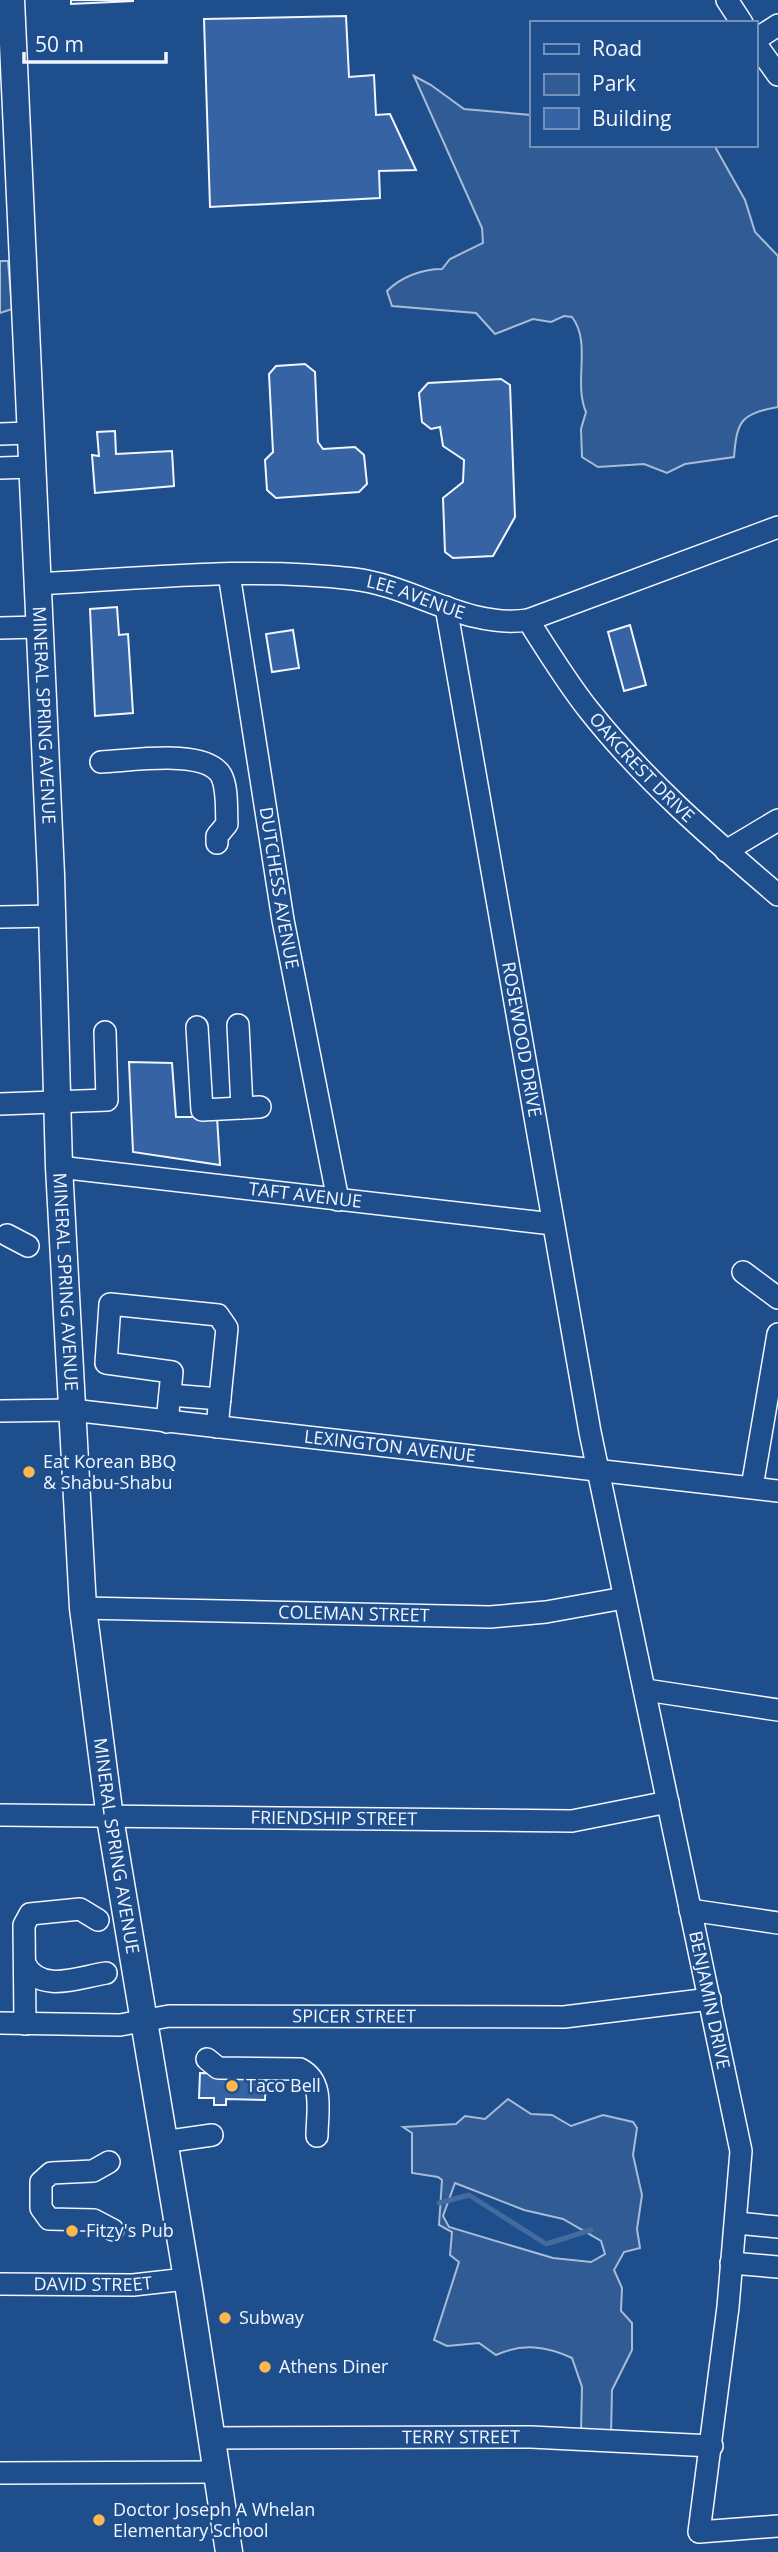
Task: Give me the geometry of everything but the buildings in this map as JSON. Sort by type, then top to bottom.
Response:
[{"type":"main road","name":"MINERAL SPRING AVENUE","points":[[11,0],[52,916],[59,1167],[83,1608],[110,1818],[229,2552]]},
{"type":"street","points":[[727,0],[741,21]]},
{"type":"street","points":[[757,41],[778,25]]},
{"type":"street","points":[[757,45],[778,75]]},
{"type":"street","points":[[0,434],[29,433]]},
{"type":"street","points":[[0,468],[31,467]]},
{"type":"street","name":"LEE AVENUE","points":[[36,584],[258,572],[381,583],[446,607],[502,622],[528,620],[778,527]]},
{"type":"street","name":"DUTCHESS AVENUE","points":[[229,574],[283,919],[338,1200]]},
{"type":"street","name":"ROSEWOOD DRIVE","points":[[446,607],[598,1472]]},
{"type":"street","name":"OAKCREST DRIVE","points":[[528,620],[587,708],[676,807],[778,895]]},
{"type":"street","points":[[0,628],[38,627]]},
{"type":"street","points":[[101,762],[197,758],[214,767],[224,784],[227,824],[217,836],[217,843]]},
{"type":"street","points":[[726,851],[778,820]]},
{"type":"street","points":[[0,918],[52,916]]},
{"type":"street","points":[[197,1027],[202,1110],[251,1108],[238,1025]]},
{"type":"street","points":[[0,1104],[107,1100],[105,1032]]},
{"type":"street","name":"TAFT AVENUE","points":[[59,1167],[553,1224]]},
{"type":"street","points":[[7,1235],[28,1246]]},
{"type":"street","points":[[743,1272],[778,1298]]},
{"type":"street","points":[[167,1422],[172,1372],[106,1363],[110,1304],[218,1315],[227,1328],[217,1427]]},
{"type":"street","points":[[752,1487],[778,1334]]},
{"type":"street","points":[[170,1395],[220,1399]]},
{"type":"street","name":"LEXINGTON AVENUE","points":[[0,1411],[72,1410],[778,1491]]},
{"type":"street","name":"BENJAMIN DRIVE","points":[[598,1472],[741,2151],[737,2223],[712,2446],[699,2532],[778,2526]]},
{"type":"street","name":"COLEMAN STREET","points":[[83,1608],[491,1617],[546,1612],[624,1598]]},
{"type":"street","points":[[646,1690],[778,1710]]},
{"type":"street","name":"FRIENDSHIP STREET","points":[[0,1815],[572,1821],[668,1802]]},
{"type":"street","points":[[25,2024],[23,1925],[30,1914],[80,1909],[98,1920]]},
{"type":"street","points":[[691,1910],[778,1923]]},
{"type":"street","points":[[25,1964],[30,1974],[46,1982],[106,1973]]},
{"type":"street","name":"SPICER STREET","points":[[0,2023],[77,2026],[144,2022],[169,2016],[564,2017],[710,1999]]},
{"type":"street","points":[[207,2059],[218,2068],[300,2069],[308,2073],[316,2083],[317,2136]]},
{"type":"street","points":[[163,2142],[212,2135]]},
{"type":"street","points":[[109,2162],[93,2171],[51,2173],[41,2182],[41,2208],[49,2219],[94,2220],[113,2230]]},
{"type":"street","points":[[737,2223],[778,2227]]},
{"type":"street","points":[[732,2263],[778,2267]]},
{"type":"street","name":"DAVID STREET","points":[[0,2284],[133,2285],[186,2279]]},
{"type":"street","name":"TERRY STREET","points":[[211,2438],[531,2437],[712,2446]]},
{"type":"street","points":[[0,2473],[217,2472]]},
{"type":"green space","points":[[414,76],[464,109],[530,115],[530,147],[715,147],[745,200],[755,232],[778,256],[778,407],[756,413],[743,421],[737,435],[734,457],[685,464],[667,473],[644,464],[598,467],[582,457],[581,429],[586,412],[581,388],[582,351],[578,327],[572,317],[564,316],[551,322],[533,319],[495,334],[476,313],[392,306],[387,291],[405,278],[420,272],[442,269],[450,259],[483,243],[482,228]]},
{"type":"green space","points":[[0,261],[8,261],[12,309],[0,313]]},
{"type":"green space","points":[[508,2099],[531,2114],[552,2115],[571,2126],[603,2115],[633,2122],[637,2128],[633,2155],[642,2195],[637,2229],[640,2248],[624,2252],[614,2270],[622,2288],[621,2311],[632,2323],[632,2350],[612,2390],[611,2435],[581,2432],[582,2387],[572,2358],[534,2348],[515,2349],[496,2355],[479,2343],[447,2346],[434,2340],[459,2262],[450,2255],[452,2232],[439,2225],[442,2180],[412,2173],[412,2133],[403,2127],[456,2124],[465,2116],[485,2119]],"holes":[[[455,2183],[524,2210],[563,2219],[601,2241],[605,2254],[591,2262],[553,2258],[449,2227],[443,2216]]]},
{"type":"waterway","points":[[439,2203],[469,2195],[546,2244],[591,2230]]},
{"type":"place","name":"Eat Korean BBQ & Shabu-Shabu","points":[[29,1472]]},
{"type":"place","name":"Taco Bell","points":[[232,2086]]},
{"type":"place","name":"Fitzy's Pub","points":[[72,2231]]},
{"type":"place","name":"Subway","points":[[225,2318]]},
{"type":"place","name":"Athens Diner","points":[[265,2367]]},
{"type":"place","name":"Doctor Joseph A Whelan Elementary School","points":[[99,2520]]}]
